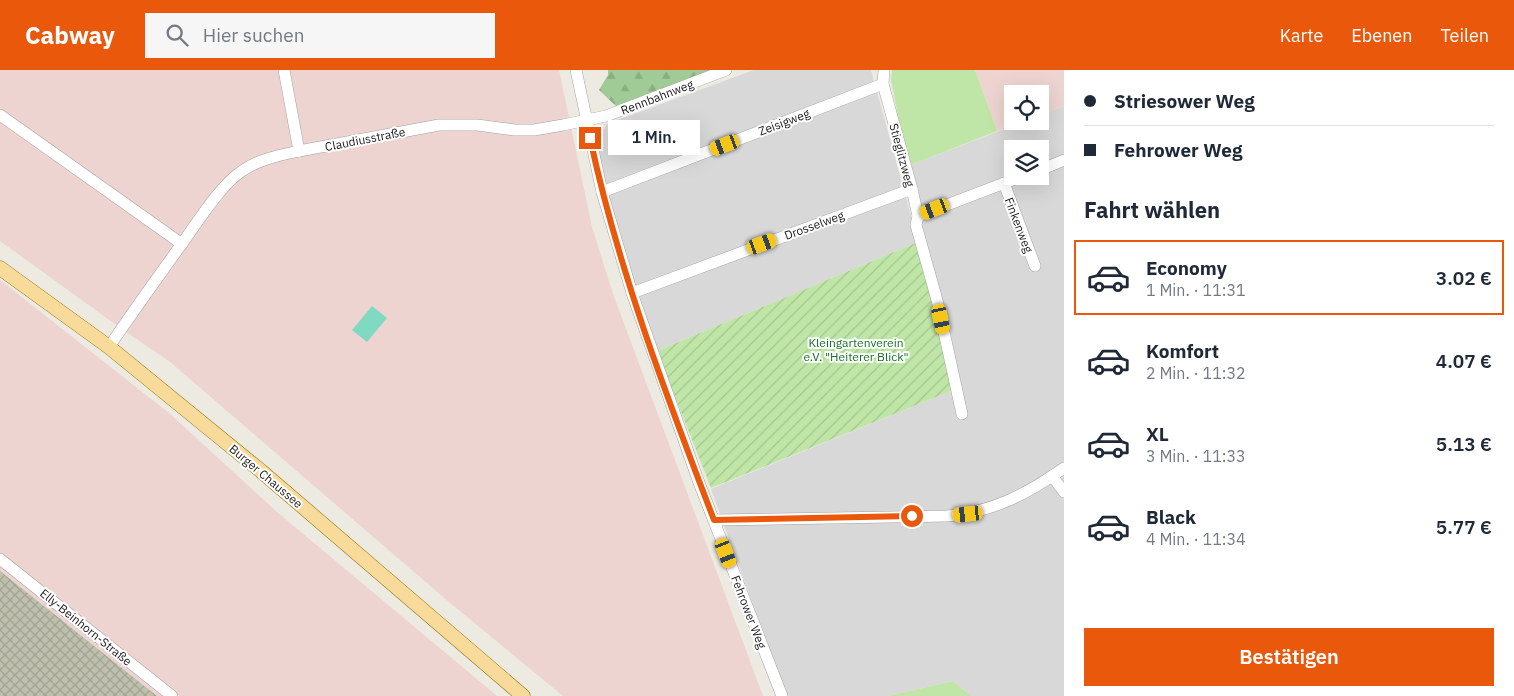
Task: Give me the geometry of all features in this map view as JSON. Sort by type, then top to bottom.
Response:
[{"type":"main road","name":"Burger Chaussee","points":[[0,268],[109,347],[261,471],[523,696]]},
{"type":"street","points":[[284,70],[299,151]]},
{"type":"street","name":"Fehrower Weg","points":[[576,70],[602,192],[632,293],[714,520],[782,696]]},
{"type":"street","name":"Rennbahnweg","points":[[586,120],[606,116],[726,70]]},
{"type":"street","name":"Stieglitzweg","points":[[884,70],[883,84],[912,189],[918,216],[916,225],[936,300],[962,414]]},
{"type":"street","name":"Zeisigweg","points":[[602,192],[883,84]]},
{"type":"street","points":[[0,116],[182,244]]},
{"type":"street","name":"Claudiusstraße","points":[[109,347],[182,244],[229,182],[241,171],[254,164],[276,156],[299,151],[439,125],[457,124],[534,130],[586,120]]},
{"type":"street","points":[[1049,166],[1064,160]]},
{"type":"street","name":"Finkenweg","points":[[918,216],[1004,183]]},
{"type":"street","name":"Finkenweg","points":[[1005,185],[1035,266]]},
{"type":"street","name":"Drosselweg","points":[[632,293],[912,189]]},
{"type":"street","points":[[714,520],[968,514],[1016,498],[1064,468]]},
{"type":"street","points":[[1052,476],[1064,492]]},
{"type":"street","name":"Elly-Beinhorn-Straße","points":[[0,559],[172,696]]},
{"type":"shaded area","points":[[0,70],[559,70],[592,227],[613,294],[763,696],[563,696],[449,602],[169,361],[0,241]]},
{"type":"shaded area","points":[[754,70],[871,70],[918,242],[657,351],[636,293],[607,196],[596,141],[607,124]]},
{"type":"shaded area","points":[[975,70],[1064,70],[1064,106],[1049,112],[1049,85],[1004,85],[1004,128],[997,131]]},
{"type":"shaded area","points":[[1064,106],[1064,696],[971,696],[953,681],[888,696],[786,696],[711,489],[956,389],[955,360],[908,166],[1004,129],[1049,130],[1049,112]]},
{"type":"shaded area","points":[[0,280],[169,413],[277,512],[497,696],[157,696],[0,571]]},
{"type":"shaded area","points":[[0,571],[157,696],[0,696]]},
{"type":"green space","points":[[608,70],[712,70],[618,108],[599,90],[608,75]]},
{"type":"green space","points":[[892,70],[975,70],[997,131],[908,166],[891,80]]},
{"type":"green space","name":"Kleingartenverein e.V. \"Heiterer Blick\"","points":[[918,242],[956,389],[711,488],[657,351]]},
{"type":"green space","points":[[372,306],[387,318],[367,342],[352,330]]},
{"type":"green space","points":[[953,681],[971,696],[888,696],[892,695]]},
{"type":"route","points":[[590,138],[602,192],[632,293],[714,520],[912,516]]}]
